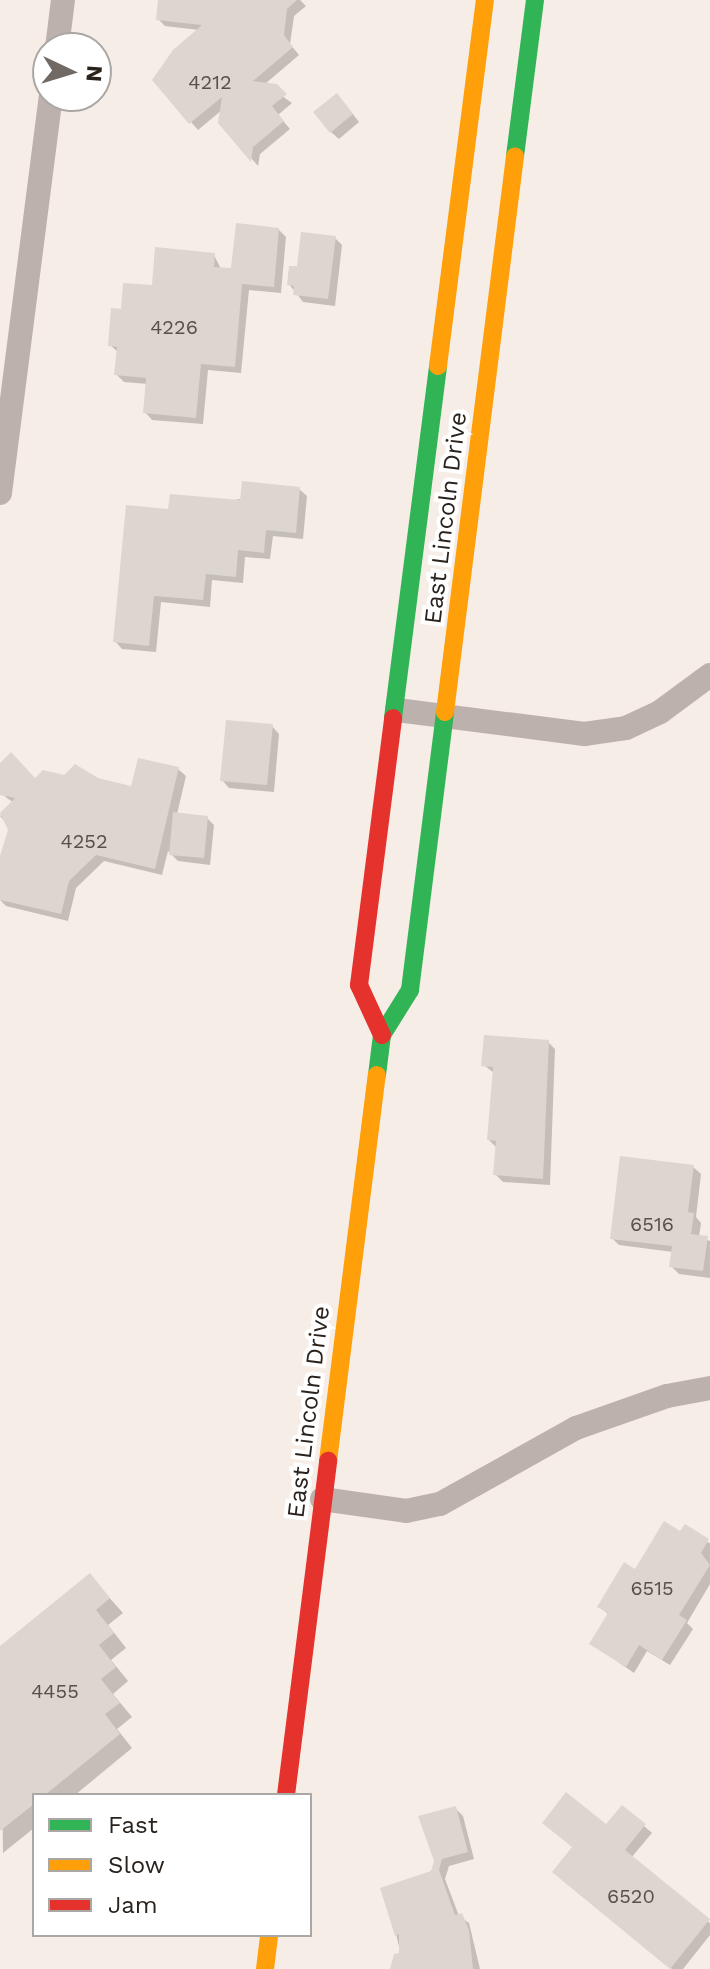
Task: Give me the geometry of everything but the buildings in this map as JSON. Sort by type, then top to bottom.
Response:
[{"type":"main road","name":"East Lincoln Drive","points":[[382,1035],[359,985],[397,710],[485,0]]},
{"type":"main road","name":"East Lincoln Drive","points":[[286,1793],[382,1035],[410,990],[535,0]]},
{"type":"main road","points":[[265,1969],[269,1937]]},
{"type":"street","points":[[59,32],[63,0]]},
{"type":"street","points":[[0,493],[49,112]]},
{"type":"street","points":[[397,710],[537,731],[584,734],[626,728],[660,712],[710,675]]},
{"type":"street","points":[[322,1499],[406,1511],[440,1504],[576,1428],[667,1396],[710,1388]]},
{"type":"traffic: fast","points":[[515,156],[535,0]]},
{"type":"traffic: fast","points":[[393,718],[438,366]]},
{"type":"traffic: fast","points":[[377,1075],[382,1035],[410,990],[445,712]]},
{"type":"traffic: slow","points":[[438,366],[485,0]]},
{"type":"traffic: slow","points":[[445,712],[515,156]]},
{"type":"traffic: slow","points":[[328,1461],[377,1075]]},
{"type":"traffic: slow","points":[[265,1969],[269,1937]]},
{"type":"traffic: jam","points":[[382,1035],[359,985],[393,718]]},
{"type":"traffic: jam","points":[[286,1793],[328,1461]]}]
